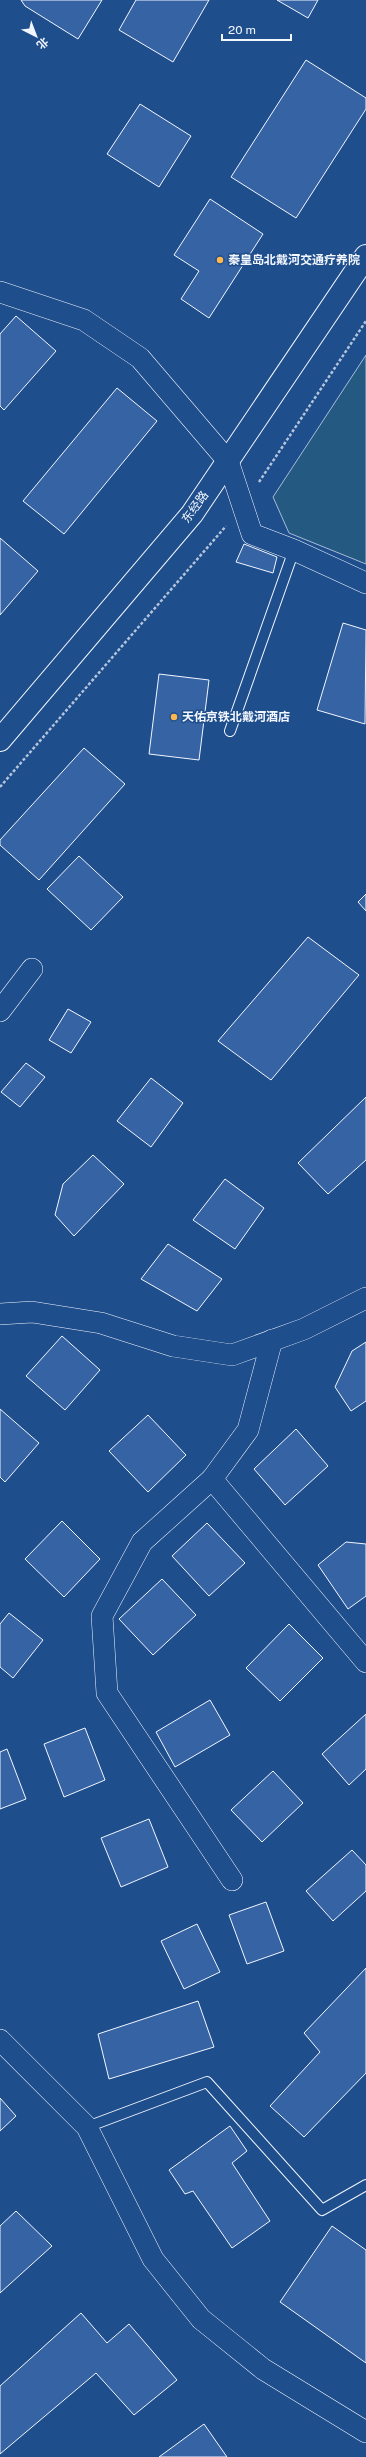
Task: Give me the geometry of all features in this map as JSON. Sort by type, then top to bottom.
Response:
[{"type":"main road","name":"东经路","points":[[0,740],[192,514],[366,256]]},
{"type":"street","points":[[0,292],[84,320],[140,358],[228,461],[252,534],[294,550],[366,583]]},
{"type":"street","points":[[0,1011],[32,969]]},
{"type":"street","points":[[0,1314],[32,1312],[101,1323],[173,1346],[232,1355],[304,1328],[366,1298]]},
{"type":"street","points":[[232,1880],[107,1693],[102,1616],[142,1542],[212,1479],[248,1430],[272,1340]]},
{"type":"street","points":[[212,1479],[366,1662]]},
{"type":"street","points":[[0,2040],[87,2127],[153,2259],[201,2319],[263,2369],[366,2432]]},
{"type":"lane","points":[[230,731],[294,550]]},
{"type":"lane","points":[[87,2127],[207,2082],[322,2210],[366,2185]]},
{"type":"path","points":[[0,787],[242,507],[366,321]]},
{"type":"shaded area","points":[[366,355],[366,564],[289,533],[273,497]]},
{"type":"building","points":[[21,0],[102,0],[78,39],[25,6]]},
{"type":"building","points":[[136,0],[209,0],[173,62],[119,30]]},
{"type":"building","points":[[277,0],[318,0],[308,18]]},
{"type":"building","points":[[306,60],[366,98],[366,109],[296,218],[231,177]]},
{"type":"building","points":[[140,104],[191,136],[159,187],[107,154]]},
{"type":"building","points":[[210,199],[263,234],[209,318],[181,299],[199,271],[174,255]]},
{"type":"building","points":[[16,316],[56,351],[4,410],[0,406],[0,334]]},
{"type":"building","points":[[117,388],[157,421],[64,534],[23,501]]},
{"type":"building","points":[[0,538],[38,571],[0,615]]},
{"type":"building","points":[[244,544],[277,557],[273,573],[236,562]]},
{"type":"building","points":[[343,623],[366,630],[365,724],[317,710]]},
{"type":"building","points":[[159,674],[209,680],[199,760],[149,754]]},
{"type":"building","points":[[84,748],[125,784],[39,880],[0,845],[0,840]]},
{"type":"building","points":[[79,856],[123,897],[91,930],[47,889]]},
{"type":"building","points":[[366,894],[366,911],[358,902]]},
{"type":"building","points":[[308,937],[359,975],[271,1080],[218,1041]]},
{"type":"building","points":[[68,1009],[91,1022],[71,1053],[49,1040]]},
{"type":"building","points":[[26,1063],[45,1077],[20,1107],[1,1092]]},
{"type":"building","points":[[151,1078],[183,1103],[151,1147],[117,1121]]},
{"type":"building","points":[[366,1097],[366,1160],[328,1194],[298,1163]]},
{"type":"building","points":[[93,1155],[124,1184],[74,1236],[55,1215],[63,1184]]},
{"type":"building","points":[[225,1179],[264,1208],[235,1249],[193,1220]]},
{"type":"building","points":[[168,1244],[222,1279],[197,1311],[141,1279]]},
{"type":"building","points":[[62,1336],[100,1370],[65,1410],[26,1376]]},
{"type":"building","points":[[366,1342],[366,1401],[351,1411],[335,1387],[352,1351]]},
{"type":"building","points":[[0,1409],[39,1443],[5,1482],[0,1477]]},
{"type":"building","points":[[148,1415],[186,1455],[148,1492],[109,1451]]},
{"type":"building","points":[[296,1429],[328,1466],[285,1505],[254,1469]]},
{"type":"building","points":[[62,1521],[100,1559],[64,1597],[25,1559]]},
{"type":"building","points":[[207,1523],[245,1563],[209,1596],[172,1556]]},
{"type":"building","points":[[346,1542],[366,1544],[366,1596],[348,1609],[318,1565]]},
{"type":"building","points":[[162,1579],[196,1615],[153,1655],[119,1619]]},
{"type":"building","points":[[9,1613],[43,1640],[13,1678],[0,1667],[0,1624]]},
{"type":"building","points":[[289,1624],[323,1658],[280,1701],[246,1668]]},
{"type":"building","points":[[210,1700],[230,1735],[175,1767],[156,1732]]},
{"type":"building","points":[[366,1714],[366,1769],[349,1785],[322,1754]]},
{"type":"building","points":[[85,1728],[105,1780],[64,1797],[44,1744]]},
{"type":"building","points":[[7,1749],[26,1799],[0,1809],[0,1752]]},
{"type":"building","points":[[273,1771],[303,1803],[262,1842],[231,1810]]},
{"type":"building","points":[[149,1819],[168,1867],[121,1887],[101,1838]]},
{"type":"building","points":[[352,1850],[366,1865],[366,1891],[333,1921],[306,1891]]},
{"type":"building","points":[[266,1902],[284,1951],[247,1964],[229,1915]]},
{"type":"building","points":[[197,1924],[220,1972],[184,1989],[161,1941]]},
{"type":"building","points":[[366,1968],[366,2073],[304,2137],[270,2106],[320,2052],[304,2033]]},
{"type":"building","points":[[198,2001],[214,2047],[109,2079],[98,2034]]},
{"type":"building","points":[[0,2098],[16,2116],[0,2131]]},
{"type":"building","points":[[230,2126],[247,2151],[232,2163],[270,2221],[232,2248],[193,2191],[185,2194],[169,2170]]},
{"type":"building","points":[[16,2211],[52,2246],[0,2293],[0,2226]]},
{"type":"building","points":[[332,2226],[366,2250],[366,2363],[280,2302]]},
{"type":"building","points":[[81,2313],[107,2343],[129,2324],[177,2380],[134,2415],[96,2373],[0,2454],[0,2386]]},
{"type":"building","points":[[204,2424],[227,2457],[159,2457]]},
{"type":"place","name":"秦皇岛北戴河交通疗养院","points":[[220,260]]},
{"type":"place","name":"天佑京铁北戴河酒店","points":[[174,717]]}]
